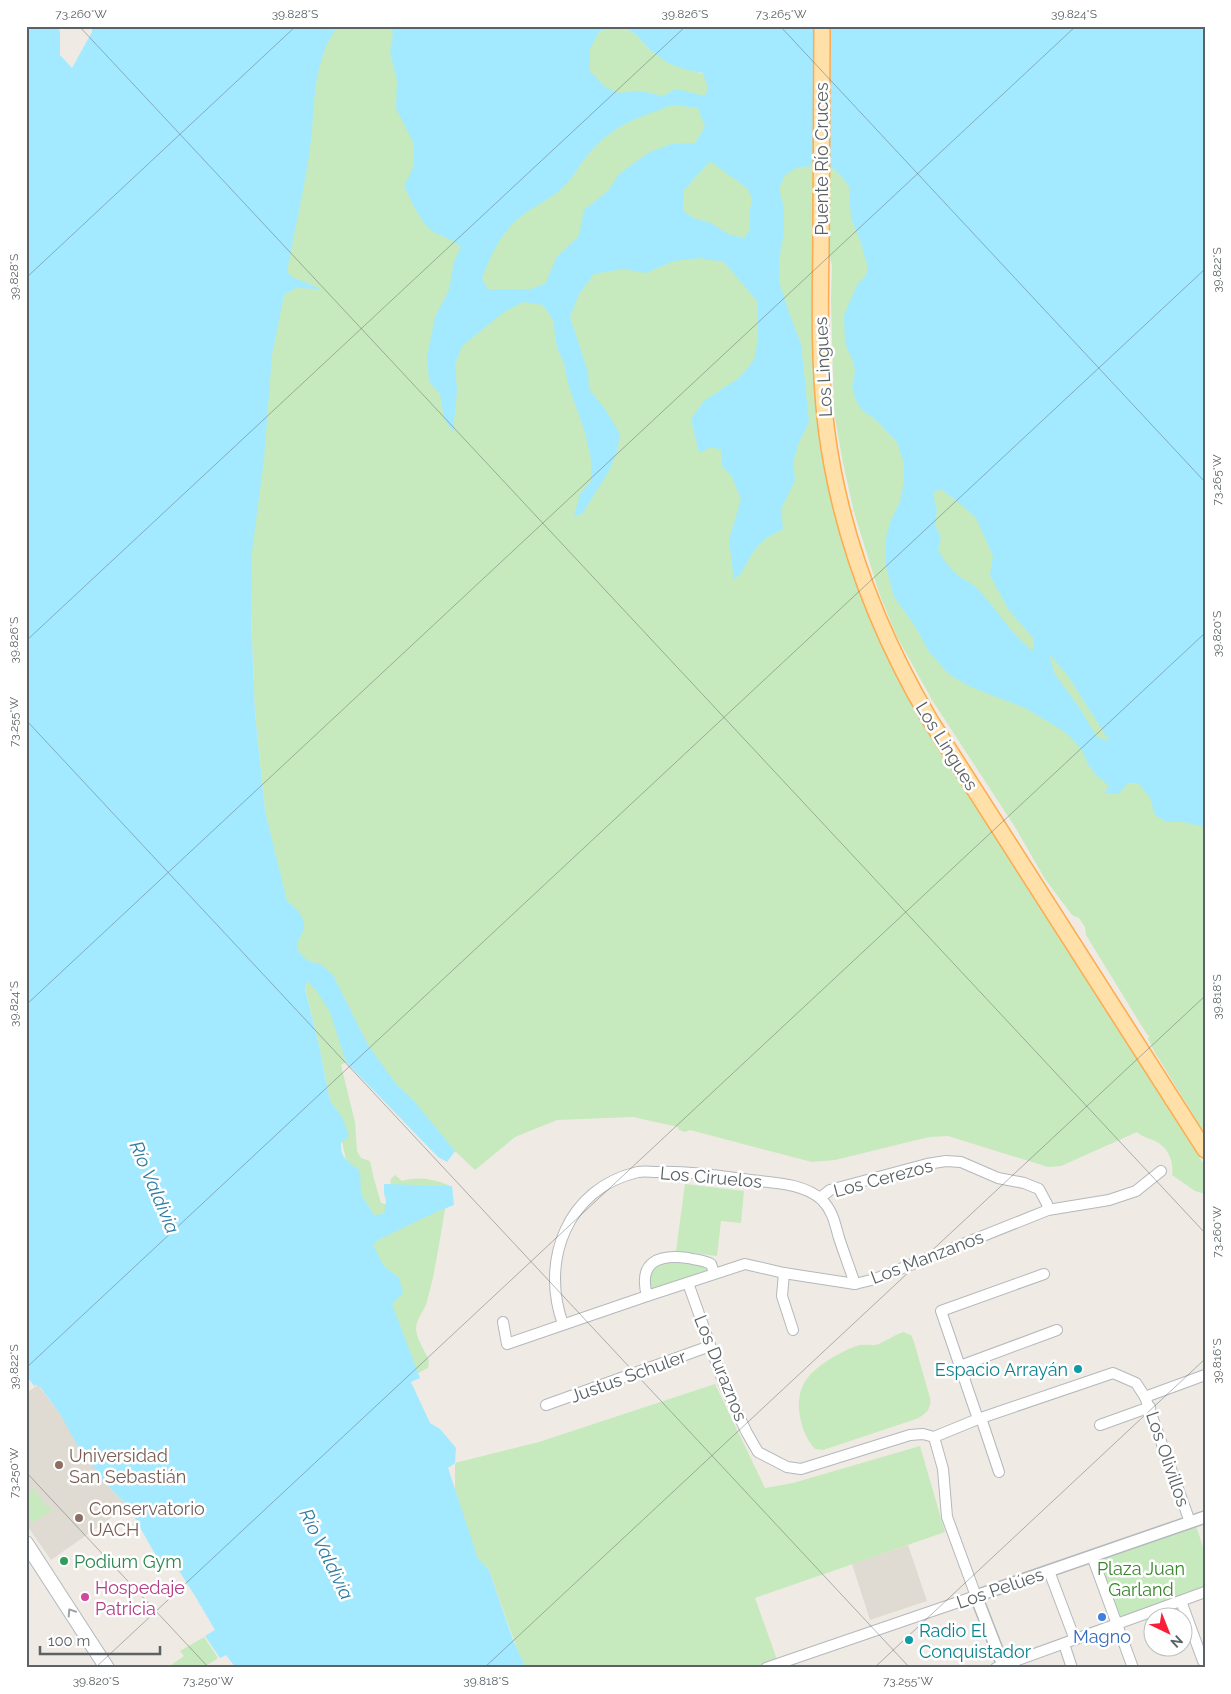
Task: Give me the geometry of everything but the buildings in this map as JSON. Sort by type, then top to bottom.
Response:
[{"type":"main road","name":"Puente Río Cruces","points":[[820,293],[822,26]]},
{"type":"main road","name":"Los Lingues","points":[[820,293],[822,384],[826,427],[835,479],[863,579],[885,635],[908,682],[930,720],[1205,1150]]},
{"type":"main road","points":[[26,1543],[107,1668]]},
{"type":"street","name":"Los Cerezos","points":[[820,1198],[830,1190],[927,1164],[946,1161],[961,1162],[998,1178],[1039,1189],[1048,1210]]},
{"type":"street","name":"Los Ciruelos","points":[[563,1324],[558,1310],[554,1282],[560,1244],[578,1209],[598,1189],[639,1172],[681,1171],[791,1186],[820,1198]]},
{"type":"street","name":"Los Manzanos","points":[[503,1322],[507,1344],[745,1264],[784,1273],[855,1284],[875,1279],[1048,1210],[1101,1202],[1136,1191],[1161,1171]]},
{"type":"street","points":[[820,1198],[831,1210],[855,1284]]},
{"type":"street","points":[[647,1296],[644,1286],[645,1275],[651,1262],[663,1257],[673,1256],[705,1261],[711,1264],[714,1273]]},
{"type":"street","points":[[784,1273],[782,1296],[793,1330]]},
{"type":"street","points":[[999,1472],[941,1311],[1044,1274]]},
{"type":"street","name":"Los Duraznos","points":[[688,1283],[725,1387],[758,1452],[787,1467],[801,1469],[910,1435],[923,1434],[934,1437]]},
{"type":"street","points":[[960,1366],[1057,1330]]},
{"type":"street","name":"Justus Schuler","points":[[546,1405],[710,1346]]},
{"type":"street","points":[[1205,1375],[1146,1396],[1136,1382],[1113,1373],[934,1437],[943,1469],[947,1517],[1001,1667],[1205,1592]]},
{"type":"street","name":"Los Olivillos","points":[[1146,1396],[1190,1522]]},
{"type":"street","points":[[1100,1425],[1150,1407]]},
{"type":"street","name":"Los Pelúes","points":[[766,1668],[1205,1517]]},
{"type":"street","points":[[1092,1556],[1133,1668]]},
{"type":"street","points":[[1049,1571],[1075,1640]]},
{"type":"street","points":[[1181,1600],[1203,1661]]},
{"type":"street","points":[[1064,1644],[1072,1668]]},
{"type":"shaded area","name":"Universidad San Sebastián","points":[[38,1385],[60,1414],[103,1481],[128,1506],[51,1560],[26,1524],[26,1393]]},
{"type":"shaded area","points":[[908,1545],[927,1601],[870,1620],[852,1564]]},
{"type":"green space","points":[[327,26],[550,26],[599,32],[611,27],[621,26],[635,34],[650,50],[693,71],[1205,201],[1205,1134],[1154,1051],[1148,1039],[1149,1036],[1086,935],[1085,927],[1079,918],[1072,915],[1045,879],[1015,827],[932,700],[896,635],[879,593],[854,512],[843,463],[834,412],[832,266],[830,257],[821,256],[834,477],[891,646],[1174,1111],[1171,1113],[1205,1166],[1205,1194],[1195,1191],[1172,1175],[1171,1160],[1167,1151],[1160,1144],[1137,1132],[1061,1166],[1048,1167],[948,1136],[929,1137],[835,1160],[812,1162],[690,1130],[685,1132],[679,1130],[678,1127],[633,1117],[557,1120],[515,1137],[475,1170],[456,1152],[450,1153],[344,1056],[346,1062],[341,1065],[355,1122],[357,1151],[361,1158],[370,1161],[381,1203],[385,1204],[388,1202],[391,1193],[391,1179],[395,1175],[402,1181],[426,1179],[450,1186],[431,1287],[426,1305],[416,1325],[418,1338],[429,1361],[428,1368],[416,1374],[368,1262],[335,1109],[330,1101],[305,988],[307,978],[306,967],[297,949],[297,939],[279,874],[265,811],[255,713],[250,533],[272,355],[318,45]]},
{"type":"green space","points":[[685,1184],[744,1191],[741,1223],[721,1221],[717,1256],[676,1251]]},
{"type":"green space","points":[[665,1259],[707,1265],[709,1270],[650,1291],[650,1271],[655,1265]]},
{"type":"green space","points":[[903,1332],[911,1335],[914,1342],[930,1398],[930,1405],[927,1411],[916,1419],[823,1450],[815,1449],[804,1431],[799,1410],[801,1392],[808,1377],[813,1371],[835,1356],[853,1347],[879,1344]]},
{"type":"green space","points":[[715,1384],[765,1488],[793,1483],[920,1446],[945,1532],[755,1598],[780,1668],[526,1668],[523,1666],[489,1570],[478,1560],[455,1493],[455,1463],[539,1442]]},
{"type":"green space","points":[[34,1488],[47,1508],[49,1506],[52,1510],[32,1523],[26,1515],[27,1510],[34,1507],[37,1500],[33,1507],[26,1508],[26,1491],[34,1493],[32,1489]]},
{"type":"green space","name":"Plaza Juan Garland","points":[[1196,1526],[1205,1553],[1205,1589],[1156,1606],[1144,1606],[1144,1610],[1118,1619],[1098,1560]]},
{"type":"green space","points":[[204,1637],[218,1658],[203,1668],[167,1668],[184,1656],[180,1651]]},
{"type":"water","name":"Río Valdivia","points":[[26,26],[58,26],[60,32],[60,55],[72,68],[92,32],[92,26],[339,26],[328,42],[318,72],[306,172],[287,271],[292,277],[321,289],[296,288],[284,295],[272,355],[264,459],[252,551],[251,616],[255,713],[265,811],[287,901],[298,911],[303,919],[304,928],[297,949],[308,961],[320,964],[333,975],[368,1045],[396,1084],[413,1100],[455,1151],[447,1162],[438,1157],[346,1062],[330,1012],[316,990],[307,981],[305,989],[330,1101],[342,1117],[349,1136],[341,1143],[342,1153],[346,1160],[360,1171],[361,1194],[374,1215],[384,1214],[386,1201],[384,1184],[452,1186],[454,1205],[378,1240],[373,1245],[384,1266],[399,1278],[403,1293],[392,1304],[420,1378],[411,1382],[430,1423],[440,1429],[456,1448],[455,1463],[448,1468],[478,1559],[489,1570],[513,1640],[526,1668],[236,1668],[226,1655],[220,1658],[205,1636],[215,1630],[176,1566],[171,1568],[155,1554],[128,1506],[103,1481],[82,1449],[80,1450],[60,1414],[41,1388],[37,1385],[34,1386],[26,1375]]},
{"type":"water","points":[[391,26],[617,26],[599,32],[589,51],[590,71],[605,87],[619,93],[641,91],[663,96],[676,89],[705,96],[708,87],[703,73],[687,70],[668,63],[650,50],[635,34],[621,26],[1205,26],[1205,827],[1183,822],[1166,822],[1155,815],[1150,798],[1138,783],[1128,783],[1118,794],[1105,793],[1109,786],[1095,774],[1082,750],[1065,732],[1025,708],[971,687],[950,675],[929,652],[915,626],[894,597],[886,566],[885,542],[890,522],[900,502],[904,482],[904,464],[897,442],[877,421],[861,409],[855,398],[852,386],[855,371],[845,343],[844,315],[858,283],[865,277],[868,268],[851,218],[849,186],[835,169],[818,165],[796,168],[785,175],[779,189],[784,208],[784,232],[779,260],[779,281],[801,344],[809,422],[799,442],[793,462],[795,480],[781,509],[783,529],[771,535],[757,547],[746,566],[734,580],[729,540],[741,499],[731,475],[722,466],[721,450],[711,447],[699,453],[691,419],[704,401],[740,377],[754,360],[758,341],[758,302],[724,262],[700,258],[674,261],[646,273],[623,269],[594,274],[579,294],[570,317],[588,372],[589,389],[605,409],[620,434],[617,451],[609,471],[582,514],[574,517],[580,494],[591,481],[591,460],[585,432],[569,387],[564,363],[557,348],[553,320],[543,305],[523,302],[504,312],[462,346],[455,364],[457,390],[453,432],[444,418],[440,394],[429,381],[427,357],[435,317],[449,290],[454,262],[461,247],[430,229],[425,224],[404,186],[414,166],[414,144],[396,108],[397,80],[390,53],[393,35]],"holes":[[[673,105],[698,108],[705,127],[695,143],[671,144],[648,153],[619,174],[608,191],[584,210],[579,236],[556,258],[546,283],[531,289],[488,289],[482,279],[485,270],[496,246],[512,224],[558,192],[571,179],[591,151],[610,133],[639,118]],[[710,161],[748,189],[752,199],[749,216],[750,230],[744,238],[728,234],[711,223],[693,218],[683,210],[684,190]],[[941,489],[976,518],[993,556],[990,575],[1008,609],[1034,639],[1033,651],[1024,644],[989,601],[972,584],[957,574],[943,558],[938,550],[941,538],[935,525],[937,511],[933,493]],[[1049,654],[1068,676],[1110,742],[1096,736],[1081,710],[1054,673]]]},
{"type":"place","name":"Espacio Arrayán","points":[[1078,1369]]},
{"type":"place","name":"Universidad San Sebastián","points":[[59,1465]]},
{"type":"place","name":"Conservatorio UACH","points":[[79,1518]]},
{"type":"place","name":"Podium Gym","points":[[64,1561]]},
{"type":"place","name":"Hospedaje Patricia","points":[[85,1597]]},
{"type":"place","name":"Magno","points":[[1102,1617]]},
{"type":"place","name":"Radio El Conquistador","points":[[909,1640]]}]
